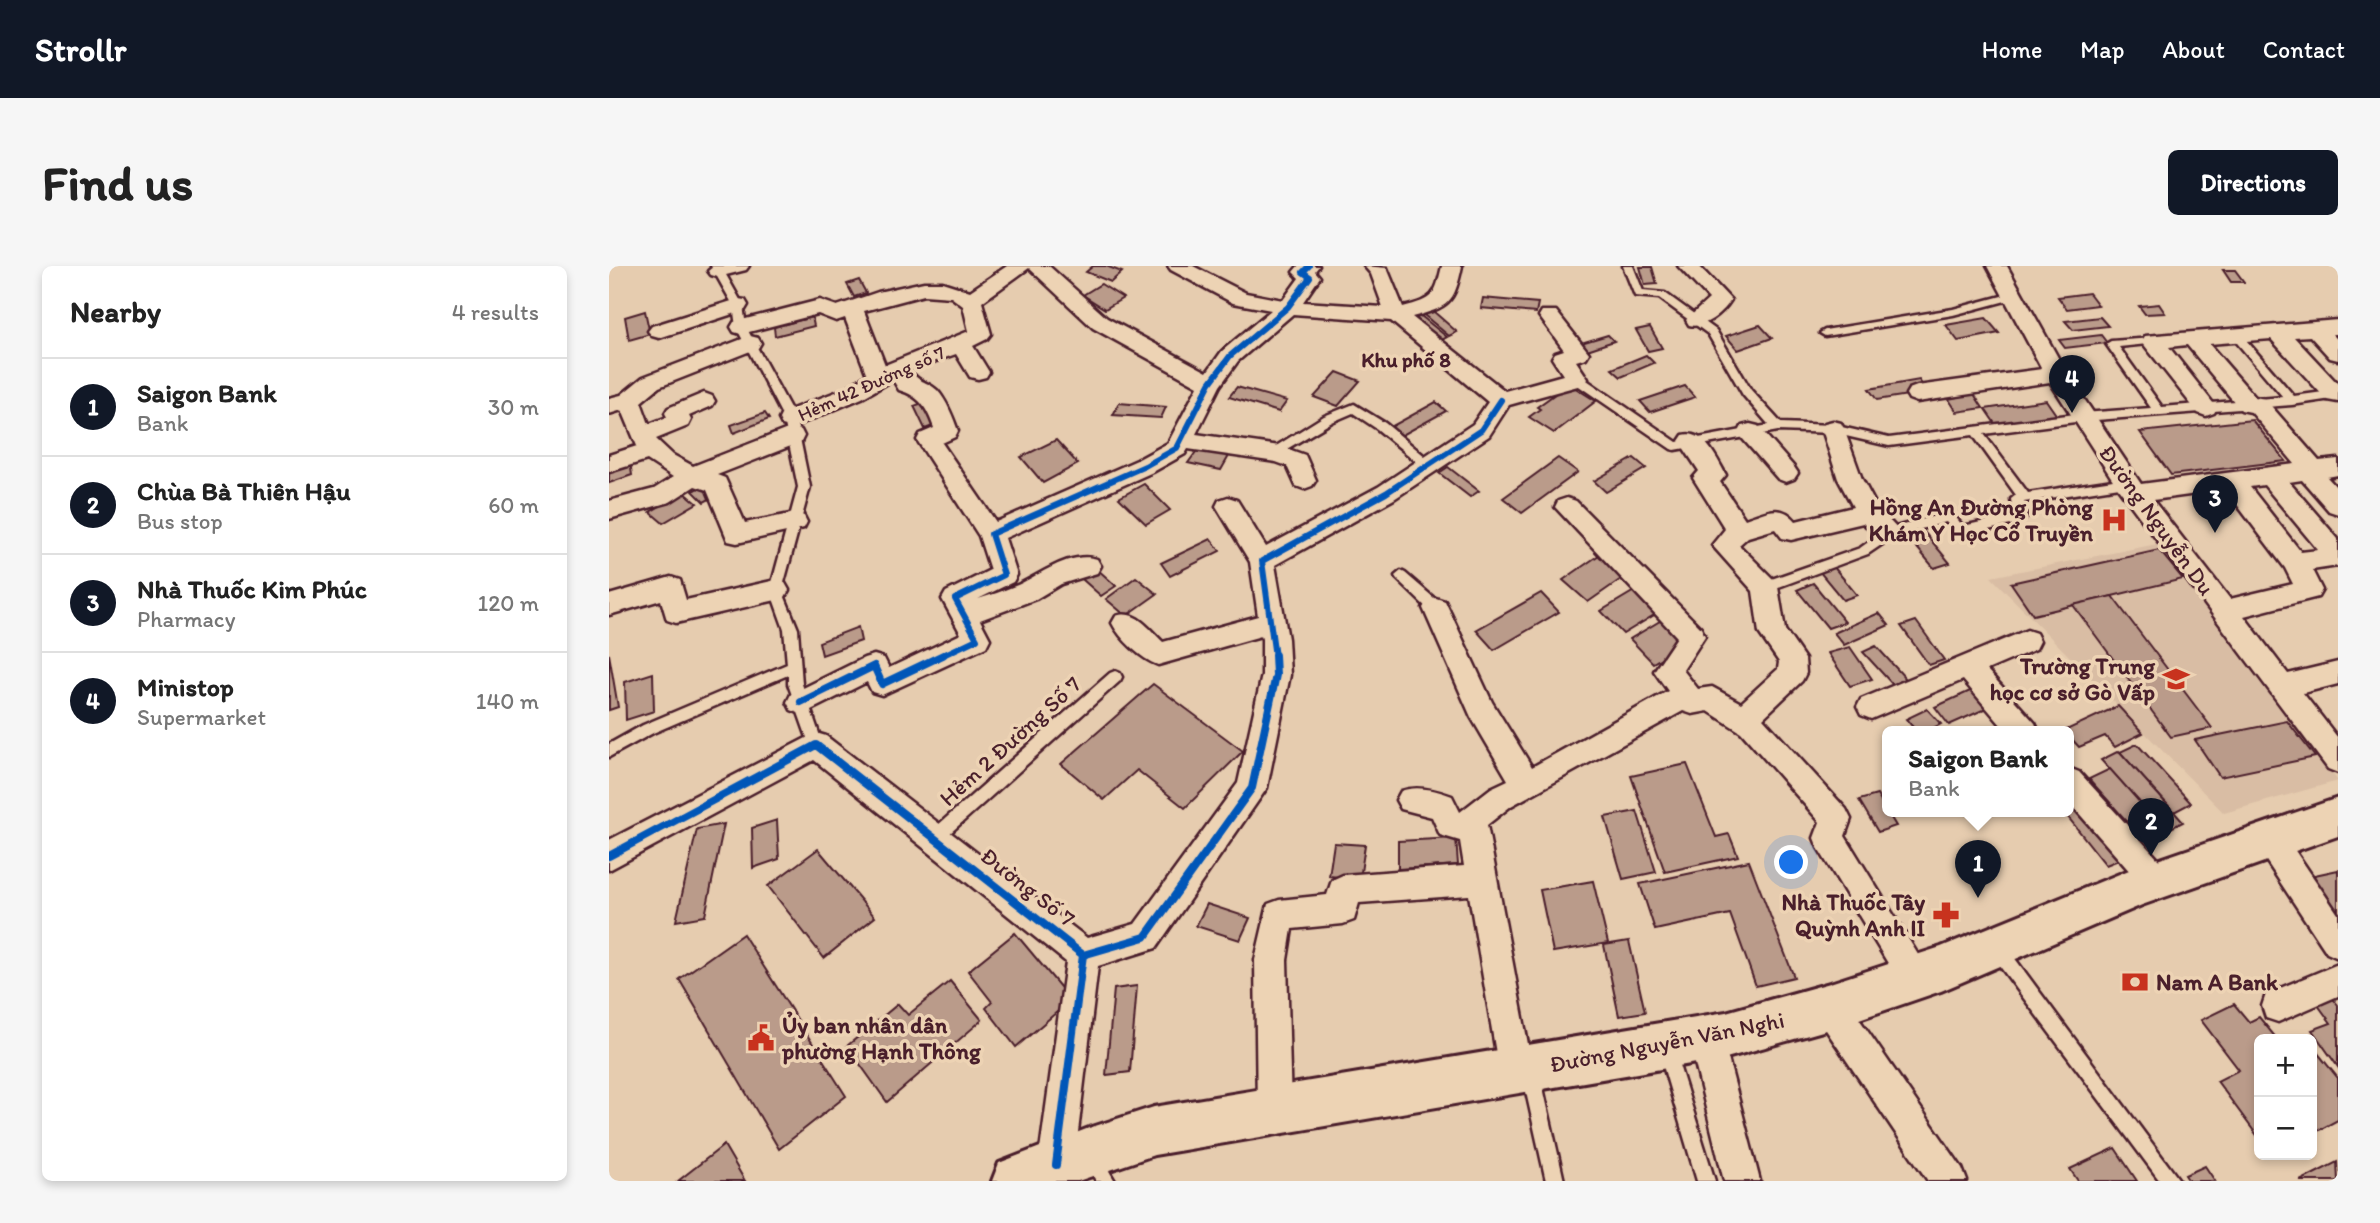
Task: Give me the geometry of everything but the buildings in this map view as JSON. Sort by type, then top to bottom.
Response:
[{"type":"main road","name":"Đường Nguyễn Văn Nghi","points":[[1067,1170],[1154,1131],[1686,1042],[1830,1006],[1995,946],[2157,880],[2338,817]]},
{"type":"street","points":[[717,268],[739,266]]},
{"type":"street","points":[[969,301],[1020,266]]},
{"type":"street","points":[[1037,266],[1100,323],[1210,383]]},
{"type":"street","points":[[1178,266],[1240,298],[1289,307],[1396,315],[1430,306],[1446,292],[1452,266]]},
{"type":"street","points":[[991,534],[1145,466],[1177,448],[1210,383],[1230,356],[1289,307],[1310,276],[1303,272],[1309,266]]},
{"type":"street","points":[[1374,266],[1380,272],[1396,315],[1501,400]]},
{"type":"street","points":[[1688,266],[1720,300],[1696,320]]},
{"type":"street","name":"Đường Nguyễn Du","points":[[1997,266],[2056,374],[2131,488],[2338,760]]},
{"type":"street","points":[[795,522],[737,534],[717,484],[661,461],[619,403],[652,382],[745,335],[820,307],[836,314],[907,289],[942,289],[966,297],[975,307],[980,334],[961,344]]},
{"type":"street","points":[[659,331],[738,305]]},
{"type":"street","points":[[801,702],[874,666],[882,684],[977,639],[955,599],[1004,575],[991,534],[927,440],[947,431],[935,400],[889,373],[852,308]]},
{"type":"street","points":[[1262,561],[1386,493],[1481,430],[1501,400],[1577,379],[1563,358],[1578,353],[1549,316]]},
{"type":"street","points":[[2153,341],[2338,327]]},
{"type":"street","points":[[2315,328],[2338,353]]},
{"type":"street","points":[[2277,332],[2337,394]]},
{"type":"street","points":[[2192,338],[2253,404],[2338,505]]},
{"type":"street","points":[[2153,341],[2206,408]]},
{"type":"street","name":"Hẻm 42 Đường số 7","points":[[609,510],[662,496],[692,476],[792,428],[889,373],[961,344],[978,372]]},
{"type":"street","points":[[1917,394],[2056,374]]},
{"type":"street","points":[[609,464],[680,420],[675,413],[704,401]]},
{"type":"street","points":[[1833,429],[1850,479],[1868,513],[1889,533]]},
{"type":"street","points":[[1750,432],[1786,473]]},
{"type":"street","points":[[1181,440],[1271,453],[1297,461],[1304,480]]},
{"type":"street","points":[[1691,441],[1714,475],[1705,478],[1739,530]]},
{"type":"street","points":[[2131,488],[2232,481],[2338,467]]},
{"type":"street","points":[[2270,476],[2336,549],[2332,558],[2295,562]]},
{"type":"street","points":[[2224,611],[2309,590],[2295,562],[2232,481]]},
{"type":"street","points":[[1083,955],[1145,937],[1252,788],[1276,675],[1272,623],[1262,561],[1228,506]]},
{"type":"street","points":[[1567,507],[1692,636],[1668,671],[1692,702],[1712,699],[1751,724],[1836,819],[1829,838],[1914,977]]},
{"type":"street","points":[[1743,719],[1791,673],[1792,659],[1772,633],[1765,587],[1724,545],[1739,530],[1780,518],[1791,531],[1868,513]]},
{"type":"street","points":[[964,615],[1027,592],[1052,577],[1088,566]]},
{"type":"street","points":[[609,605],[671,587],[676,613],[776,590]]},
{"type":"street","points":[[1437,608],[1481,709],[1527,785]]},
{"type":"street","points":[[1125,623],[1158,654],[1272,623]]},
{"type":"street","points":[[1871,707],[2027,641]]},
{"type":"street","points":[[1968,667],[2020,726]]},
{"type":"street","points":[[2283,687],[2338,673]]},
{"type":"street","points":[[1523,1070],[1471,820],[1501,797],[1686,695]]},
{"type":"street","points":[[609,856],[816,746]]},
{"type":"street","name":"Đường Số 7","points":[[816,746],[1083,955],[1067,1170]]},
{"type":"street","points":[[2074,787],[2157,880]]},
{"type":"street","points":[[1411,800],[1442,805],[1451,825],[1473,830]]},
{"type":"street","points":[[2270,840],[2338,942]]},
{"type":"street","points":[[1274,1110],[1271,960],[1279,915],[1343,909],[1342,890],[1482,879]]},
{"type":"street","points":[[2278,1006],[2338,980]]},
{"type":"street","points":[[1830,1006],[1948,1181]]},
{"type":"street","points":[[1686,1042],[1742,1181]]},
{"type":"lane","points":[[1628,266],[1639,294],[1661,295],[1712,332],[1747,392],[1778,427]]},
{"type":"lane","points":[[717,268],[738,305],[745,335],[792,428],[804,487],[776,590],[791,629],[795,684],[816,746]]},
{"type":"lane","points":[[1825,333],[1953,312],[2013,296]]},
{"type":"lane","points":[[2236,335],[2292,401]]},
{"type":"lane","points":[[2153,341],[2111,344],[2160,412]]},
{"type":"lane","points":[[1577,379],[1675,446],[1778,427],[1833,429],[1889,442],[2083,417],[2292,401],[2337,394]]},
{"type":"lane","points":[[1271,453],[1328,419],[1354,408],[1381,426],[1428,465]]},
{"type":"lane","points":[[1976,431],[2025,498]]},
{"type":"lane","points":[[1765,587],[1864,551],[1889,533],[1949,517],[1960,531],[2020,518],[2017,499],[2131,488]]},
{"type":"lane","points":[[1401,576],[1437,608]]},
{"type":"lane","points":[[609,751],[648,730],[793,667]]},
{"type":"lane","name":"Hẻm 2 Đường Số 7","points":[[934,838],[1115,677]]},
{"type":"lane","points":[[1995,946],[2171,1181]]},
{"type":"lane","points":[[1686,1042],[1706,1181]]},
{"type":"lane","points":[[1523,1070],[1555,1181]]},
{"type":"shaded area","name":"Trường Trung học cơ sở Gò Vấp","points":[[2157,544],[2338,781],[2224,813],[1991,577]]},
{"type":"cycle path","points":[[801,702],[874,666],[882,684],[977,639],[955,599],[1004,575],[991,534],[1145,466],[1177,448],[1210,383],[1230,356],[1288,307],[1310,277],[1303,272],[1309,266]]},
{"type":"cycle path","points":[[1083,955],[1145,937],[1252,788],[1276,675],[1275,639],[1262,561],[1386,493],[1481,430],[1501,400]]},
{"type":"cycle path","points":[[609,856],[816,745],[1083,955],[1056,1165]]},
{"type":"place","name":"Ministop","points":[[2072,413]]},
{"type":"place","name":"Hồng An Đường Phòng Khám Y Học Cổ Truyền","points":[[2114,520]]},
{"type":"place","name":"Nhà Thuốc Kim Phúc","points":[[2215,533]]},
{"type":"place","name":"Trường Trung học cơ sở Gò Vấp","points":[[2176,679]]},
{"type":"place","name":"Chùa Bà Thiên Hậu","points":[[2151,856]]},
{"type":"place","name":"Saigon Bank","points":[[1978,898]]},
{"type":"place","name":"Nhà Thuốc Tây Quỳnh Anh II","points":[[1946,915]]},
{"type":"place","name":"Nam A Bank","points":[[2135,982]]},
{"type":"place","name":"Ủy ban nhân dân phường Hạnh Thông","points":[[761,1038]]},
{"type":"district","name":"Khu phố 8","points":[[1406,360]]}]
